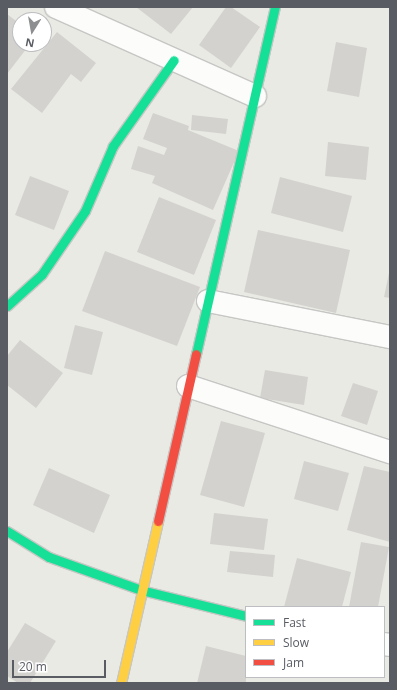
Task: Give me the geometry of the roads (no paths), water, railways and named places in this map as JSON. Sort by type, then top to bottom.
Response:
[{"type":"street","points":[[56,7],[254,96]]},
{"type":"street","points":[[121,683],[275,7]]},
{"type":"street","points":[[7,306],[42,274],[85,211],[113,146],[174,60]]},
{"type":"street","points":[[208,301],[390,337]]},
{"type":"street","points":[[188,386],[390,452]]},
{"type":"street","points":[[7,531],[49,557],[141,590],[245,616]]}]
